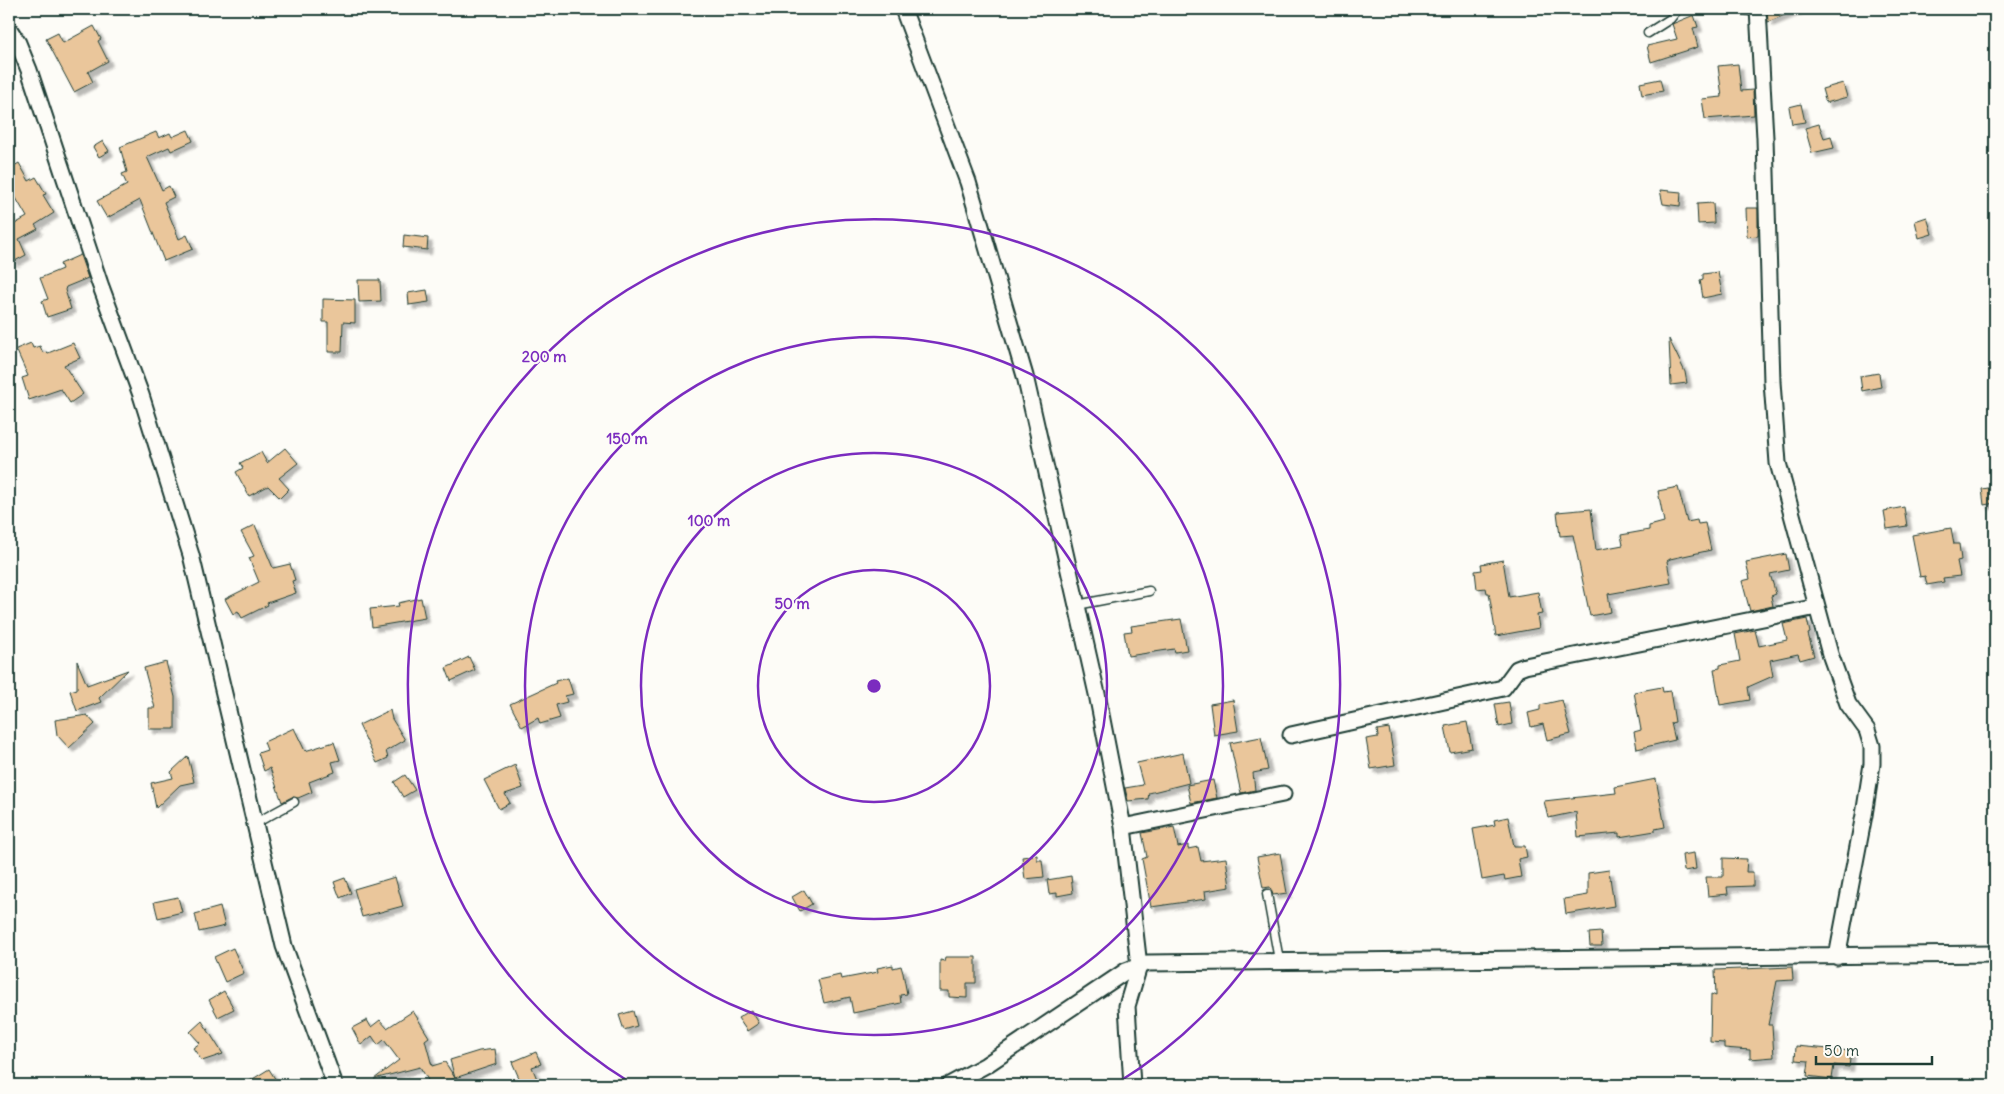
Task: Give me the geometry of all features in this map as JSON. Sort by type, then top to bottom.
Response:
[{"type":"street","points":[[903,9],[968,182],[1022,366],[1077,605],[1123,826],[1139,966],[1127,1006],[1132,1085]]},
{"type":"street","points":[[1759,10],[1766,138],[1772,382],[1778,463],[1817,607],[1848,704],[1867,730],[1872,746],[1872,764],[1864,815],[1836,957]]},
{"type":"street","points":[[9,29],[18,43],[29,70],[100,284],[141,395],[188,545],[284,946],[335,1085]]},
{"type":"street","points":[[1291,734],[1503,688],[1517,669],[1525,666],[1817,607]]},
{"type":"street","points":[[1123,826],[1283,794]]},
{"type":"street","points":[[949,1085],[972,1079],[1126,971],[1147,963],[1174,961],[1836,957],[1995,954]]},
{"type":"lane","points":[[1648,33],[1670,19],[1678,9]]},
{"type":"lane","points":[[1734,9],[1759,10]]},
{"type":"lane","points":[[1077,605],[1149,591]]},
{"type":"lane","points":[[254,824],[294,802]]},
{"type":"lane","points":[[1267,894],[1279,960]]},
{"type":"building","points":[[1767,9],[1799,9],[1768,22]]},
{"type":"building","points":[[1694,15],[1698,27],[1693,28],[1698,47],[1651,62],[1647,46],[1677,39],[1672,24]]},
{"type":"building","points":[[94,26],[101,39],[98,41],[108,61],[88,72],[93,82],[74,92],[46,39],[58,33],[63,43]]},
{"type":"building","points":[[1738,64],[1741,91],[1753,90],[1754,115],[1705,119],[1702,99],[1722,97],[1718,66]]},
{"type":"building","points":[[1660,79],[1663,91],[1642,95],[1640,83]]},
{"type":"building","points":[[1843,83],[1847,97],[1826,103],[1822,89]]},
{"type":"building","points":[[1801,104],[1805,122],[1792,124],[1789,107]]},
{"type":"building","points":[[1819,124],[1824,138],[1831,136],[1834,148],[1812,153],[1805,128]]},
{"type":"building","points":[[188,130],[193,141],[171,151],[169,147],[147,157],[162,190],[169,186],[174,197],[164,202],[179,239],[187,235],[193,249],[164,261],[140,200],[107,218],[97,201],[127,185],[122,174],[127,172],[120,147],[156,132],[159,138],[170,133],[172,137]]},
{"type":"building","points":[[103,141],[109,151],[99,157],[93,147]]},
{"type":"building","points":[[19,163],[29,181],[36,177],[46,194],[43,195],[54,213],[35,225],[38,229],[19,239],[26,255],[13,262],[9,253],[9,216],[13,225],[27,217],[9,186],[9,169]]},
{"type":"building","points":[[1660,190],[1681,192],[1680,206],[1663,204]]},
{"type":"building","points":[[1713,203],[1714,223],[1698,224],[1697,204]]},
{"type":"building","points":[[1746,208],[1758,208],[1758,236],[1747,237]]},
{"type":"building","points":[[1927,217],[1932,234],[1919,238],[1915,221]]},
{"type":"building","points":[[404,235],[428,238],[427,250],[403,247]]},
{"type":"building","points":[[80,255],[88,278],[66,287],[65,290],[71,309],[47,317],[42,301],[48,299],[40,278],[62,269],[60,264]]},
{"type":"building","points":[[1718,272],[1722,294],[1703,298],[1700,280],[1703,279],[1703,274]]},
{"type":"building","points":[[358,280],[380,280],[381,301],[359,302]]},
{"type":"building","points":[[427,290],[429,302],[409,305],[408,293]]},
{"type":"building","points":[[323,299],[355,300],[355,323],[343,322],[342,352],[328,352],[328,322],[323,322]]},
{"type":"building","points":[[1669,339],[1685,372],[1687,383],[1671,385]]},
{"type":"building","points":[[31,343],[33,348],[40,346],[43,353],[48,353],[73,343],[80,358],[64,365],[83,394],[70,403],[61,389],[29,400],[22,378],[28,376],[16,349]]},
{"type":"building","points":[[1879,373],[1881,387],[1862,391],[1860,376]]},
{"type":"building","points":[[285,448],[298,463],[279,478],[289,489],[280,498],[268,486],[249,496],[236,472],[243,468],[240,463],[261,452],[267,463]]},
{"type":"building","points":[[1678,487],[1687,522],[1697,520],[1698,524],[1705,523],[1711,550],[1670,559],[1667,561],[1671,583],[1608,594],[1611,612],[1590,616],[1573,535],[1560,536],[1557,512],[1591,509],[1596,550],[1623,545],[1621,535],[1649,530],[1649,526],[1664,522],[1658,491]]},
{"type":"building","points":[[1995,487],[1995,503],[1984,505],[1982,489]]},
{"type":"building","points":[[1904,507],[1907,526],[1887,529],[1884,511]]},
{"type":"building","points":[[255,525],[273,568],[290,564],[295,580],[292,581],[296,593],[267,603],[268,605],[242,618],[238,611],[233,614],[225,599],[259,582],[249,558],[254,556],[241,532]]},
{"type":"building","points":[[1951,528],[1954,544],[1959,544],[1961,560],[1957,561],[1960,576],[1943,578],[1944,582],[1927,585],[1925,576],[1920,577],[1912,535]]},
{"type":"building","points":[[1786,554],[1789,570],[1770,574],[1776,594],[1771,596],[1773,606],[1750,611],[1742,581],[1750,579],[1746,562]]},
{"type":"building","points":[[1503,560],[1509,597],[1538,592],[1542,614],[1537,615],[1539,628],[1496,636],[1489,593],[1487,593],[1486,588],[1477,589],[1475,571],[1482,570],[1481,564]]},
{"type":"building","points":[[421,598],[425,618],[372,627],[370,609],[399,606],[398,603]]},
{"type":"building","points":[[1181,619],[1187,650],[1175,652],[1174,649],[1128,656],[1124,632],[1132,631],[1131,626]]},
{"type":"building","points":[[1807,619],[1810,633],[1808,634],[1814,656],[1800,660],[1798,654],[1770,660],[1773,676],[1748,687],[1750,700],[1720,705],[1714,669],[1720,668],[1720,665],[1740,661],[1735,634],[1755,630],[1759,646],[1787,640],[1783,624]]},
{"type":"building","points":[[469,657],[475,670],[451,681],[446,668]]},
{"type":"building","points":[[77,661],[87,685],[128,670],[99,698],[101,702],[77,711],[70,691],[77,689]]},
{"type":"building","points":[[166,662],[175,697],[175,729],[149,729],[149,708],[155,708],[144,668]]},
{"type":"building","points":[[568,678],[573,694],[565,696],[567,702],[556,705],[560,718],[540,724],[538,718],[522,727],[510,704],[556,683],[555,681]]},
{"type":"building","points":[[1662,687],[1663,692],[1670,691],[1675,722],[1671,723],[1675,740],[1637,749],[1634,732],[1641,730],[1634,692]]},
{"type":"building","points":[[1233,700],[1238,731],[1214,735],[1210,704]]},
{"type":"building","points":[[1562,700],[1571,734],[1547,740],[1543,724],[1531,727],[1528,713],[1540,710],[1540,705]]},
{"type":"building","points":[[1509,702],[1512,724],[1499,727],[1495,704]]},
{"type":"building","points":[[390,710],[392,719],[405,740],[386,751],[388,758],[377,763],[359,725]]},
{"type":"building","points":[[87,715],[95,724],[69,748],[57,735],[55,720]]},
{"type":"building","points":[[1467,722],[1472,748],[1450,752],[1445,726]]},
{"type":"building","points":[[294,728],[305,751],[334,742],[340,760],[332,762],[335,772],[309,782],[312,792],[298,798],[292,797],[282,802],[270,768],[264,771],[258,753],[267,750],[264,742]]},
{"type":"building","points":[[1389,728],[1395,765],[1371,769],[1366,739],[1378,737],[1377,730]]},
{"type":"building","points":[[1261,737],[1268,770],[1253,773],[1255,790],[1241,793],[1230,743]]},
{"type":"building","points":[[1183,753],[1189,783],[1149,793],[1148,799],[1128,801],[1125,788],[1143,785],[1137,763]]},
{"type":"building","points":[[188,756],[194,782],[180,785],[156,808],[151,783],[173,778],[171,772]]},
{"type":"building","points":[[515,765],[523,788],[505,794],[510,803],[499,809],[484,780]]},
{"type":"building","points":[[405,775],[415,790],[403,797],[394,782]]},
{"type":"building","points":[[1656,779],[1665,827],[1655,829],[1655,831],[1619,837],[1619,833],[1578,837],[1576,812],[1548,818],[1544,801],[1616,793],[1615,787]]},
{"type":"building","points":[[1213,780],[1217,798],[1191,803],[1187,785]]},
{"type":"building","points":[[1508,817],[1514,846],[1525,846],[1527,857],[1518,859],[1521,877],[1505,880],[1504,876],[1482,880],[1473,829],[1495,825],[1494,820]]},
{"type":"building","points":[[1174,827],[1178,847],[1188,845],[1188,849],[1198,847],[1201,861],[1226,858],[1230,887],[1205,891],[1206,899],[1151,907],[1142,859],[1147,857],[1142,833]]},
{"type":"building","points":[[1280,853],[1287,893],[1273,895],[1270,887],[1263,888],[1257,857]]},
{"type":"building","points":[[1694,853],[1696,869],[1684,871],[1682,855]]},
{"type":"building","points":[[1037,855],[1037,860],[1042,860],[1044,877],[1025,879],[1022,857]]},
{"type":"building","points":[[1723,858],[1747,859],[1746,872],[1753,872],[1753,886],[1727,887],[1728,894],[1708,896],[1706,877],[1723,877]]},
{"type":"building","points":[[1609,870],[1614,906],[1566,914],[1564,899],[1588,895],[1588,873]]},
{"type":"building","points":[[1071,876],[1073,893],[1057,896],[1057,893],[1049,894],[1047,880]]},
{"type":"building","points":[[395,877],[403,906],[362,917],[354,889]]},
{"type":"building","points":[[345,878],[351,893],[340,898],[334,882]]},
{"type":"building","points":[[804,890],[812,904],[800,911],[792,897]]},
{"type":"building","points":[[178,897],[182,912],[158,918],[154,902]]},
{"type":"building","points":[[220,907],[225,926],[199,932],[195,914]]},
{"type":"building","points":[[1601,932],[1602,946],[1590,946],[1589,933]]},
{"type":"building","points":[[233,948],[244,973],[225,982],[214,957]]},
{"type":"building","points":[[946,957],[976,957],[976,983],[967,983],[967,998],[949,997],[949,991],[940,991],[940,960],[945,961]]},
{"type":"building","points":[[893,965],[893,968],[901,966],[903,973],[907,994],[900,995],[901,1003],[853,1013],[850,997],[824,1003],[818,980],[840,975],[841,979],[878,972],[877,968]]},
{"type":"building","points":[[1792,967],[1793,980],[1777,981],[1768,1025],[1772,1025],[1774,1057],[1750,1059],[1750,1050],[1724,1048],[1724,1043],[1710,1042],[1711,994],[1716,996],[1715,970]]},
{"type":"building","points":[[224,991],[234,1009],[218,1017],[209,1000]]},
{"type":"building","points":[[751,1010],[759,1023],[747,1031],[738,1018]]},
{"type":"building","points":[[413,1011],[429,1037],[425,1040],[432,1066],[445,1062],[455,1078],[444,1085],[431,1085],[420,1067],[374,1079],[399,1060],[384,1040],[378,1045],[372,1036],[361,1045],[352,1028],[367,1020],[371,1027],[380,1020],[387,1028]]},
{"type":"building","points":[[633,1011],[637,1026],[624,1030],[619,1015]]},
{"type":"building","points":[[202,1021],[223,1054],[202,1061],[193,1048],[200,1043],[190,1032]]},
{"type":"building","points":[[1796,1046],[1851,1051],[1849,1067],[1834,1065],[1832,1079],[1807,1076],[1809,1061],[1795,1060]]},
{"type":"building","points":[[495,1049],[497,1064],[455,1078],[450,1060],[479,1051]]},
{"type":"building","points":[[536,1052],[541,1064],[532,1067],[537,1079],[522,1085],[512,1062]]},
{"type":"building","points":[[269,1069],[279,1085],[243,1085]]}]
